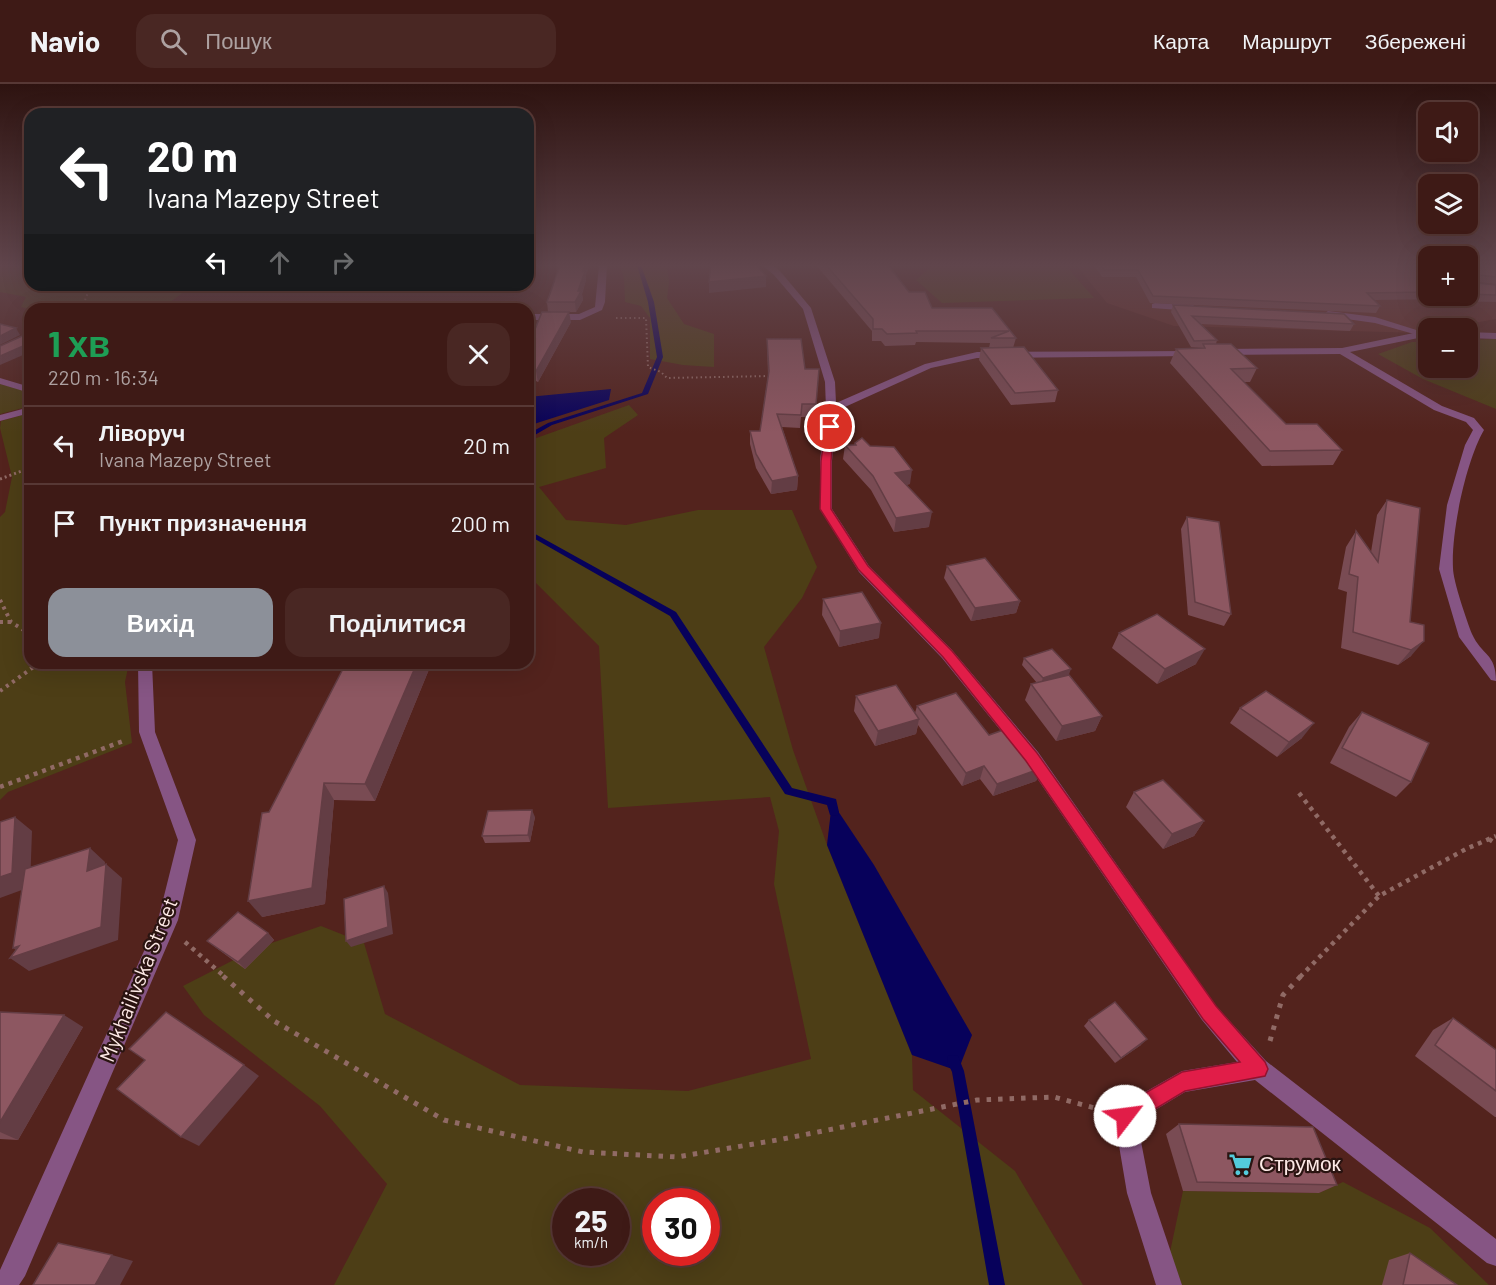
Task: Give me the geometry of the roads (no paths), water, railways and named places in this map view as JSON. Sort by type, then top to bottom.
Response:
[{"type":"street","points":[[811,321],[830,382],[831,409],[826,461],[826,509],[864,569],[947,654],[1032,757],[1209,1013],[1258,1069],[1496,1254]]},
{"type":"street","points":[[1384,321],[1418,331]]},
{"type":"street","points":[[1210,352],[1342,351],[1418,335]]},
{"type":"street","points":[[1478,335],[1496,336]]},
{"type":"street","points":[[1342,351],[1438,408],[1470,420],[1479,430],[1470,445],[1453,505],[1446,569],[1466,637],[1496,676]]},
{"type":"street","points":[[831,409],[928,366],[977,355],[1198,353]]},
{"type":"street","points":[[0,381],[24,388]]},
{"type":"street","points":[[0,418],[24,412]]},
{"type":"street","name":"Mykhailivska Street","points":[[5,1285],[16,1267],[168,920],[187,840],[147,732],[145,669]]},
{"type":"street","points":[[1169,1285],[1138,1193],[1125,1116],[1182,1082],[1258,1069]]},
{"type":"waterway","points":[[534,433],[550,424],[645,394],[660,357],[654,321]]},
{"type":"waterway","points":[[534,535],[673,614],[789,791],[832,802],[834,812]]},
{"type":"waterway","points":[[953,1061],[958,1071],[997,1285]]},
{"type":"place","name":"Струмок","points":[[1241,1164]]}]
